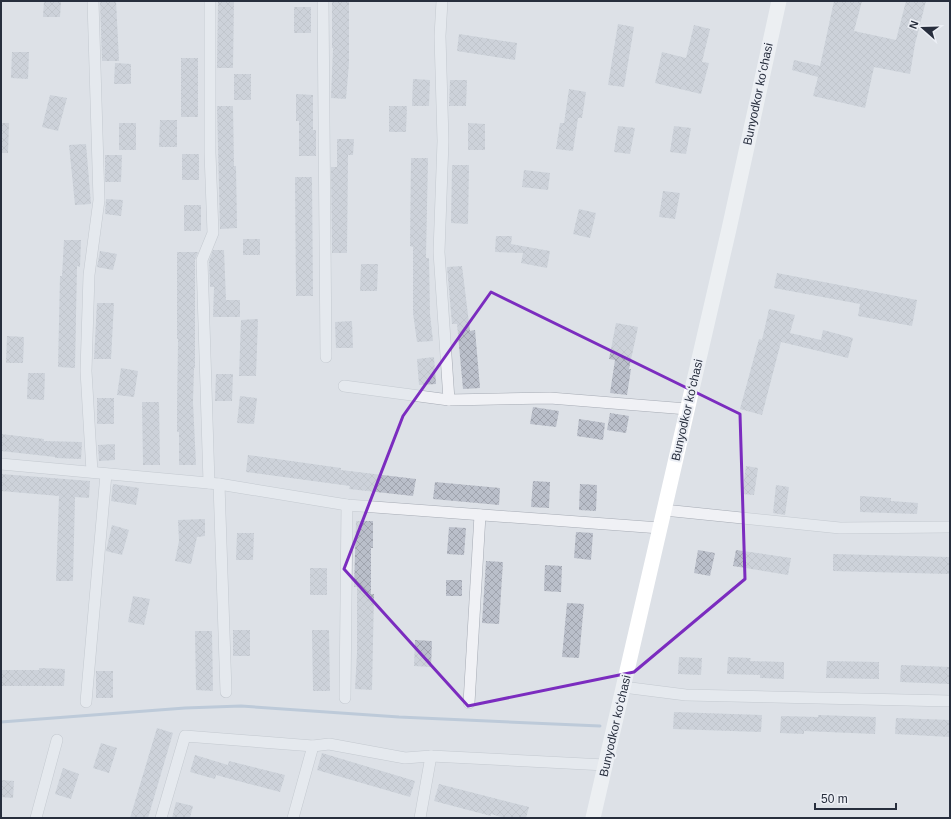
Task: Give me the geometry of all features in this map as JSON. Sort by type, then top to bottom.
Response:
[{"type":"main road","name":"Bunyodkor koʻchasi","points":[[593,818],[779,1]]},
{"type":"street","points":[[92,472],[86,371],[89,275],[98,200],[93,1]]},
{"type":"street","points":[[210,1],[210,153],[212,233],[202,260],[226,692]]},
{"type":"street","points":[[323,1],[326,357]]},
{"type":"street","points":[[442,1],[440,36],[443,141],[439,252],[449,400]]},
{"type":"street","points":[[344,386],[449,400],[550,398],[687,409]]},
{"type":"street","points":[[1,464],[214,484],[347,505],[660,528]]},
{"type":"street","points":[[86,702],[106,474]]},
{"type":"street","points":[[345,698],[347,505]]},
{"type":"street","points":[[664,510],[840,528],[950,527]]},
{"type":"street","points":[[469,703],[480,515]]},
{"type":"street","points":[[623,687],[686,695],[950,701]]},
{"type":"street","points":[[161,818],[185,736],[313,746],[329,744],[405,758],[431,756],[605,765]]},
{"type":"street","points":[[36,818],[57,740]]},
{"type":"street","points":[[293,818],[313,746]]},
{"type":"street","points":[[420,818],[431,756]]},
{"type":"highlighted area","points":[[491,292],[740,414],[745,579],[634,672],[468,706],[344,569],[403,416]]},
{"type":"building","points":[[44,1],[61,1],[60,17],[43,17]]},
{"type":"building","points":[[100,1],[116,1],[119,61],[102,61]]},
{"type":"building","points":[[218,1],[234,1],[233,68],[217,68]]},
{"type":"building","points":[[332,1],[349,1],[349,63],[346,99],[331,98],[333,48]]},
{"type":"building","points":[[834,1],[862,1],[854,31],[896,40],[906,1],[926,1],[915,44],[910,74],[874,67],[865,108],[813,96],[818,77],[792,70],[794,60],[820,66]]},
{"type":"building","points":[[294,7],[311,7],[311,33],[294,33]]},
{"type":"building","points":[[618,24],[634,27],[624,87],[608,85]]},
{"type":"building","points":[[694,25],[710,29],[702,62],[709,63],[701,94],[655,83],[662,52],[686,58]]},
{"type":"building","points":[[459,34],[517,43],[515,60],[457,51]]},
{"type":"building","points":[[12,52],[29,52],[28,79],[11,78]]},
{"type":"building","points":[[181,58],[198,58],[198,117],[181,117]]},
{"type":"building","points":[[115,63],[131,64],[131,84],[114,84]]},
{"type":"building","points":[[234,74],[251,74],[251,100],[234,100]]},
{"type":"building","points":[[413,79],[430,80],[429,106],[412,106]]},
{"type":"building","points":[[450,80],[467,80],[466,106],[449,106]]},
{"type":"building","points":[[569,89],[586,92],[582,118],[578,118],[573,151],[556,149],[560,123],[564,123]]},
{"type":"building","points":[[296,94],[313,95],[313,130],[316,130],[316,156],[299,156],[299,121],[296,121]]},
{"type":"building","points":[[50,95],[67,98],[58,131],[42,127]]},
{"type":"building","points":[[217,106],[233,106],[237,228],[220,229]]},
{"type":"building","points":[[389,106],[407,106],[406,132],[389,132]]},
{"type":"building","points":[[160,120],[177,120],[177,147],[159,147]]},
{"type":"building","points":[[1,123],[9,123],[8,153],[1,153]]},
{"type":"building","points":[[119,123],[136,123],[136,150],[119,150]]},
{"type":"building","points":[[468,123],[485,124],[485,150],[468,150]]},
{"type":"building","points":[[618,126],[635,128],[630,154],[614,152]]},
{"type":"building","points":[[674,126],[691,128],[686,154],[670,152]]},
{"type":"building","points":[[337,139],[354,139],[353,155],[348,155],[347,253],[332,253],[331,167],[337,167]]},
{"type":"building","points":[[86,144],[91,204],[75,205],[69,145]]},
{"type":"building","points":[[182,154],[199,154],[199,180],[182,180]]},
{"type":"building","points":[[105,155],[122,155],[121,182],[105,182]]},
{"type":"building","points":[[411,158],[428,158],[426,258],[429,258],[430,314],[433,341],[417,342],[413,313],[413,247],[410,246]]},
{"type":"building","points":[[452,165],[469,165],[468,224],[451,223]]},
{"type":"building","points":[[524,170],[550,173],[548,190],[522,187]]},
{"type":"building","points":[[295,177],[312,177],[313,296],[296,296]]},
{"type":"building","points":[[663,191],[680,193],[675,219],[659,217]]},
{"type":"building","points":[[106,199],[123,200],[121,216],[105,214]]},
{"type":"building","points":[[184,205],[201,205],[201,231],[184,231]]},
{"type":"building","points":[[579,209],[596,213],[590,238],[573,234]]},
{"type":"building","points":[[496,236],[512,236],[511,244],[550,251],[547,268],[521,263],[523,253],[495,252]]},
{"type":"building","points":[[243,239],[260,239],[260,255],[243,255]]},
{"type":"building","points":[[64,240],[81,240],[80,267],[77,266],[75,368],[58,367],[60,276],[62,276]]},
{"type":"building","points":[[213,250],[224,250],[226,300],[240,300],[240,317],[213,317],[214,287],[210,287],[209,261]]},
{"type":"building","points":[[100,251],[117,254],[113,270],[97,267]]},
{"type":"building","points":[[177,252],[198,252],[195,260],[195,368],[193,402],[196,465],[179,465],[179,432],[177,432]]},
{"type":"building","points":[[361,264],[378,264],[377,291],[360,291]]},
{"type":"building","points":[[462,266],[470,331],[475,330],[480,388],[463,389],[457,324],[452,324],[447,267]]},
{"type":"building","points":[[777,273],[917,300],[912,326],[858,316],[860,304],[774,288]]},
{"type":"building","points":[[97,303],[114,303],[111,359],[94,359]]},
{"type":"building","points":[[769,309],[795,315],[790,333],[821,340],[823,330],[853,338],[848,358],[781,342],[762,415],[740,409],[759,339],[762,340]]},
{"type":"building","points":[[258,319],[256,376],[239,376],[241,320]]},
{"type":"building","points":[[352,321],[353,348],[336,348],[335,322]]},
{"type":"building","points":[[616,323],[638,327],[629,369],[631,369],[627,395],[610,393],[615,360],[609,359]]},
{"type":"building","points":[[7,336],[24,337],[23,363],[6,363]]},
{"type":"building","points":[[434,357],[436,384],[419,385],[417,359]]},
{"type":"building","points":[[121,368],[138,371],[134,397],[117,395]]},
{"type":"building","points":[[28,373],[45,373],[44,400],[27,399]]},
{"type":"building","points":[[216,374],[233,374],[232,401],[215,401]]},
{"type":"building","points":[[240,396],[257,398],[254,424],[237,423]]},
{"type":"building","points":[[97,398],[114,398],[114,424],[97,424]]},
{"type":"building","points":[[142,402],[159,402],[160,465],[143,465]]},
{"type":"building","points":[[533,407],[559,411],[556,427],[530,424]]},
{"type":"building","points":[[610,413],[629,416],[626,433],[607,430]]},
{"type":"building","points":[[579,419],[605,423],[603,440],[577,436]]},
{"type":"building","points":[[1,434],[44,439],[44,441],[82,442],[81,459],[55,458],[1,451]]},
{"type":"building","points":[[115,444],[115,460],[99,461],[98,445]]},
{"type":"building","points":[[248,455],[341,468],[341,470],[416,479],[413,496],[349,489],[350,486],[246,472]]},
{"type":"building","points":[[746,466],[758,468],[754,495],[742,494]]},
{"type":"building","points":[[1,474],[90,481],[89,498],[75,497],[73,581],[56,581],[59,496],[1,491]]},
{"type":"building","points":[[533,481],[550,482],[549,508],[531,507]]},
{"type":"building","points":[[435,482],[500,488],[499,505],[433,499]]},
{"type":"building","points":[[113,484],[139,488],[136,505],[111,501]]},
{"type":"building","points":[[580,484],[597,485],[596,511],[579,510]]},
{"type":"building","points":[[776,485],[789,487],[785,515],[773,513]]},
{"type":"building","points":[[860,496],[891,498],[891,501],[918,503],[917,514],[860,512]]},
{"type":"building","points":[[205,519],[205,536],[197,537],[191,564],[175,561],[179,541],[178,520]]},
{"type":"building","points":[[356,521],[373,521],[373,548],[371,548],[371,594],[374,594],[372,690],[355,689],[357,653],[357,587],[354,587]]},
{"type":"building","points":[[112,525],[129,530],[122,555],[106,551]]},
{"type":"building","points":[[449,527],[466,528],[464,555],[447,554]]},
{"type":"building","points":[[576,532],[593,533],[591,560],[574,558]]},
{"type":"building","points":[[237,533],[254,533],[253,560],[236,560]]},
{"type":"building","points":[[698,550],[715,553],[710,576],[694,573]]},
{"type":"building","points":[[736,550],[791,558],[788,575],[733,566]]},
{"type":"building","points":[[833,554],[949,557],[949,574],[833,571]]},
{"type":"building","points":[[486,561],[503,562],[499,624],[482,623]]},
{"type":"building","points":[[545,565],[562,566],[561,592],[544,591]]},
{"type":"building","points":[[310,568],[327,568],[327,595],[310,595]]},
{"type":"building","points":[[446,580],[462,580],[462,596],[446,596]]},
{"type":"building","points":[[133,596],[150,599],[144,625],[128,622]]},
{"type":"building","points":[[567,603],[584,604],[579,658],[562,657]]},
{"type":"building","points":[[233,630],[250,630],[250,656],[233,656]]},
{"type":"building","points":[[312,630],[329,630],[330,691],[313,691]]},
{"type":"building","points":[[195,631],[212,631],[213,691],[196,690]]},
{"type":"building","points":[[415,640],[432,641],[431,667],[414,666]]},
{"type":"building","points":[[679,657],[702,658],[701,675],[678,674]]},
{"type":"building","points":[[728,657],[751,658],[750,661],[784,662],[784,679],[760,678],[760,675],[727,674]]},
{"type":"building","points":[[827,661],[879,662],[879,679],[826,678]]},
{"type":"building","points":[[901,665],[950,667],[950,684],[900,682]]},
{"type":"building","points":[[39,668],[65,669],[64,686],[1,686],[1,670],[39,670]]},
{"type":"building","points":[[96,671],[113,671],[113,698],[96,698]]},
{"type":"building","points":[[674,712],[762,715],[761,732],[673,729]]},
{"type":"building","points":[[818,715],[876,717],[875,734],[804,731],[804,734],[780,733],[781,716],[818,717]]},
{"type":"building","points":[[896,718],[950,720],[950,737],[895,734]]},
{"type":"building","points":[[157,728],[173,733],[148,818],[130,818]]},
{"type":"building","points":[[101,743],[117,748],[109,773],[93,768]]},
{"type":"building","points":[[322,753],[415,781],[410,797],[317,770]]},
{"type":"building","points":[[195,755],[228,765],[229,761],[285,775],[280,792],[216,775],[215,779],[190,772]]},
{"type":"building","points":[[63,768],[79,774],[71,799],[55,794]]},
{"type":"building","points":[[1,780],[14,781],[13,798],[1,797]]},
{"type":"building","points":[[439,784],[529,807],[526,818],[505,818],[491,814],[491,816],[434,801]]},
{"type":"building","points":[[176,802],[193,806],[190,818],[172,818]]},
{"type":"waterway","points":[[1,722],[185,708],[241,706],[399,717],[600,726]]}]
